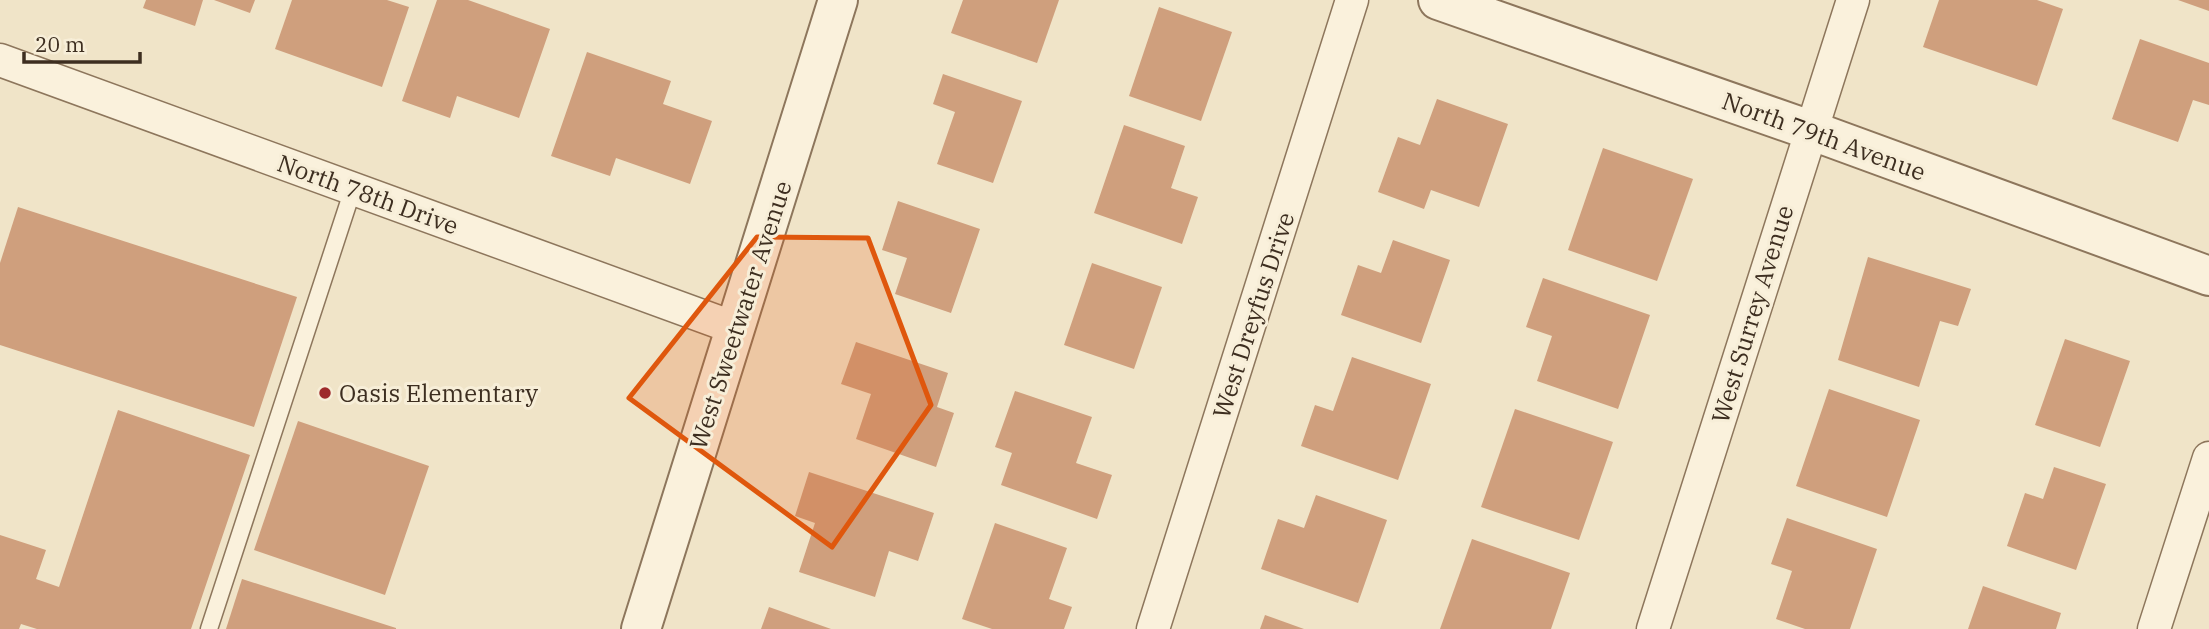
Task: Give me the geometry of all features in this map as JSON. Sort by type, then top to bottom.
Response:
[{"type":"street","name":"West Sweetwater Avenue","points":[[641,629],[838,0]]},
{"type":"street","name":"West Dreyfus Drive","points":[[1153,629],[1352,0]]},
{"type":"street","name":"North 79th Avenue","points":[[1438,0],[1810,130],[2209,276]]},
{"type":"street","name":"West Surrey Avenue","points":[[1653,629],[1853,0]]},
{"type":"street","name":"North 78th Drive","points":[[0,60],[735,328]]},
{"type":"street","points":[[2154,629],[2209,458]]},
{"type":"lane","points":[[209,629],[353,189]]},
{"type":"highlighted area","points":[[757,237],[868,238],[931,405],[832,547],[629,398]]},
{"type":"building","points":[[146,0],[203,0],[195,26],[143,8]]},
{"type":"building","points":[[214,0],[255,0],[250,13]]},
{"type":"building","points":[[292,0],[387,0],[409,7],[382,87],[275,49]]},
{"type":"building","points":[[437,0],[468,0],[550,29],[519,118],[457,96],[450,118],[402,101]]},
{"type":"building","points":[[963,0],[1059,0],[1037,63],[951,33]]},
{"type":"building","points":[[1939,0],[2037,0],[2063,9],[2037,86],[1923,47]]},
{"type":"building","points":[[2178,0],[2209,0],[2209,11]]},
{"type":"building","points":[[1159,7],[1232,32],[1201,121],[1129,96]]},
{"type":"building","points":[[2140,39],[2209,63],[2209,105],[2193,100],[2178,142],[2112,119]]},
{"type":"building","points":[[587,52],[671,81],[663,104],[712,121],[690,184],[616,158],[610,176],[551,156]]},
{"type":"building","points":[[943,74],[1022,101],[993,183],[937,164],[955,112],[933,104]]},
{"type":"building","points":[[1437,99],[1508,124],[1479,207],[1431,190],[1424,209],[1378,192],[1398,137],[1420,145]]},
{"type":"building","points":[[1124,125],[1185,146],[1171,188],[1198,197],[1182,244],[1094,213]]},
{"type":"building","points":[[1603,148],[1693,179],[1657,281],[1568,250]]},
{"type":"building","points":[[898,201],[980,229],[951,313],[895,294],[907,258],[882,250]]},
{"type":"building","points":[[18,207],[297,297],[254,427],[0,345],[0,263]]},
{"type":"building","points":[[1393,240],[1450,260],[1421,343],[1341,315],[1358,265],[1381,273]]},
{"type":"building","points":[[1868,257],[1971,289],[1958,326],[1940,321],[1919,387],[1838,360]]},
{"type":"building","points":[[1092,263],[1162,287],[1134,369],[1064,345]]},
{"type":"building","points":[[1543,278],[1650,315],[1618,409],[1537,381],[1552,336],[1526,327]]},
{"type":"building","points":[[2065,339],[2130,361],[2100,447],[2035,425]]},
{"type":"building","points":[[856,342],[948,373],[937,407],[954,413],[936,467],[856,439],[871,394],[841,384]]},
{"type":"building","points":[[1352,357],[1431,384],[1398,480],[1301,446],[1315,405],[1333,411]]},
{"type":"building","points":[[1829,389],[1920,420],[1887,517],[1796,486]]},
{"type":"building","points":[[1015,391],[1092,417],[1076,463],[1112,475],[1097,519],[1001,485],[1012,453],[995,447]]},
{"type":"building","points":[[1515,409],[1613,442],[1579,540],[1481,507]]},
{"type":"building","points":[[118,410],[250,455],[191,629],[37,629],[21,624],[19,629],[0,629],[0,535],[46,550],[36,579],[59,587]]},
{"type":"building","points":[[298,421],[429,466],[385,595],[254,550]]},
{"type":"building","points":[[2054,467],[2106,484],[2076,570],[2007,546],[2025,493],[2043,499]]},
{"type":"building","points":[[809,472],[934,513],[918,561],[889,551],[875,597],[799,572],[815,523],[795,516]]},
{"type":"building","points":[[1316,495],[1387,520],[1358,603],[1261,569],[1278,519],[1304,528]]},
{"type":"building","points":[[1787,518],[1877,549],[1850,629],[1805,629],[1776,619],[1792,571],[1771,564]]},
{"type":"building","points":[[995,523],[1067,548],[1049,599],[1072,607],[1064,629],[992,629],[962,619]]},
{"type":"building","points":[[1472,539],[1570,573],[1551,629],[1440,629]]},
{"type":"building","points":[[242,579],[396,628],[396,629],[226,629]]},
{"type":"building","points":[[1983,586],[2061,613],[2056,629],[1968,629]]},
{"type":"building","points":[[769,607],[831,629],[761,629]]},
{"type":"building","points":[[1265,615],[1304,629],[1260,629]]},
{"type":"place","name":"Oasis Elementary","points":[[325,393]]}]
